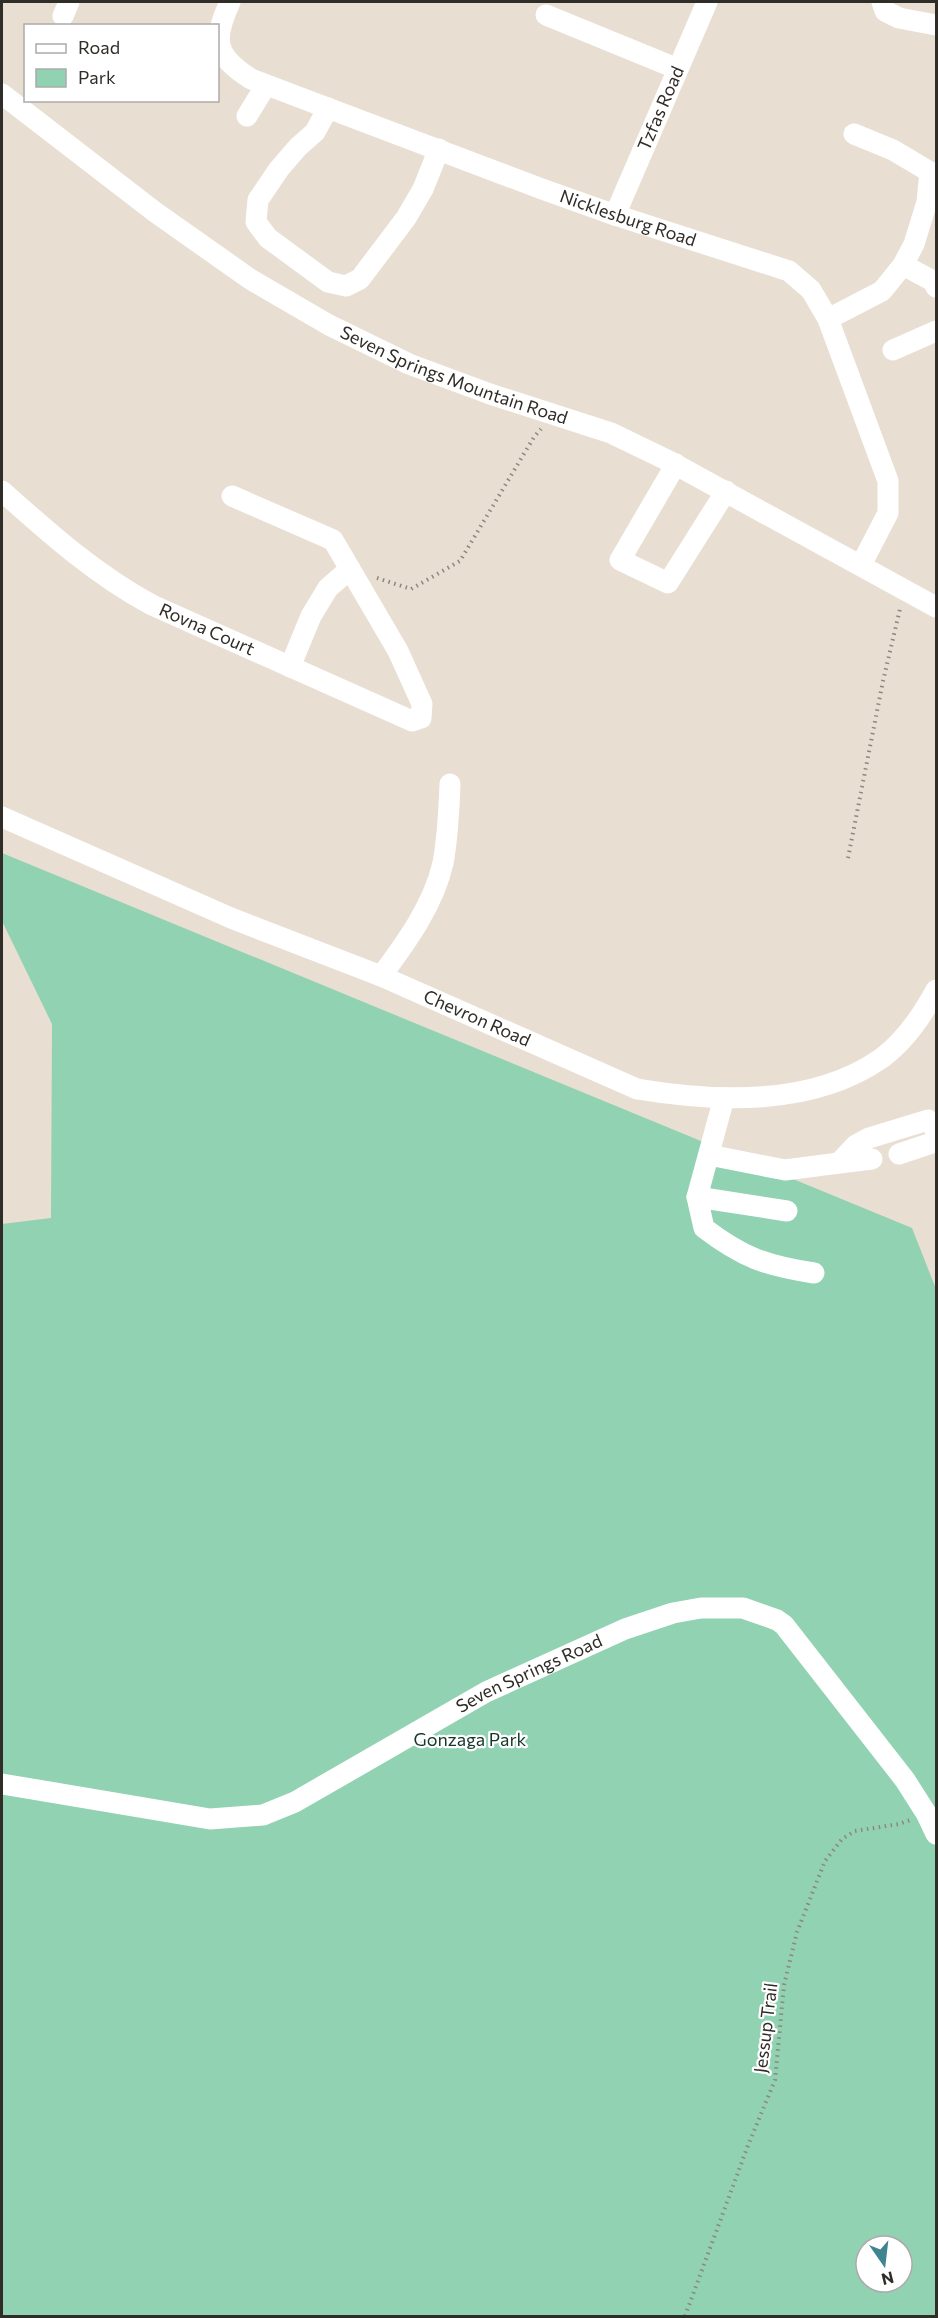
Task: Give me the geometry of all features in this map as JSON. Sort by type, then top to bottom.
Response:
[{"type":"street","name":"Nicklesburg Road","points":[[219,38],[230,2]]},
{"type":"street","name":"Tzfas Road","points":[[615,215],[706,2]]},
{"type":"street","points":[[882,2],[885,11],[899,18],[936,25]]},
{"type":"street","points":[[546,15],[678,69]]},
{"type":"street","name":"Nicklesburg Road","points":[[219,44],[224,58],[236,70],[266,85],[615,215],[789,271],[812,290],[828,320],[888,481],[888,513],[861,565]]},
{"type":"street","points":[[247,116],[266,85]]},
{"type":"street","name":"Seven Springs Mountain Road","points":[[2,94],[155,212],[250,279],[329,325],[410,364],[611,433],[676,464],[936,607]]},
{"type":"street","points":[[328,108],[315,132],[279,169],[258,200],[256,222],[268,238],[328,282],[346,286],[360,279],[406,218],[423,189],[439,149]]},
{"type":"street","points":[[828,320],[882,291],[903,265],[914,244],[927,202],[930,172],[893,150],[854,134]]},
{"type":"street","points":[[903,265],[933,281],[936,287]]},
{"type":"street","points":[[892,350],[936,331]]},
{"type":"street","points":[[676,464],[620,560],[668,583],[726,491]]},
{"type":"street","name":"Rovna Court","points":[[2,491],[66,548],[119,587],[152,605],[412,721],[422,718],[422,704],[398,651],[350,569]]},
{"type":"street","points":[[232,496],[333,540],[350,569],[328,588],[311,616],[290,667]]},
{"type":"street","points":[[381,976],[413,930],[432,893],[442,865],[448,831],[450,784]]},
{"type":"street","name":"Chevron Road","points":[[2,817],[231,918],[381,976],[637,1089],[680,1096],[761,1097],[834,1083],[865,1068],[898,1043],[921,1018],[936,990]]},
{"type":"street","points":[[724,1098],[697,1197],[704,1228],[731,1249],[777,1268],[814,1273]]},
{"type":"street","points":[[839,1163],[856,1146],[869,1138],[928,1120],[936,1130]]},
{"type":"street","points":[[899,1154],[935,1143],[936,1136]]},
{"type":"street","points":[[709,1155],[785,1170],[872,1159]]},
{"type":"street","points":[[697,1197],[787,1211]]},
{"type":"street","name":"Seven Springs Road","points":[[2,1784],[210,1819],[262,1815],[295,1802],[486,1692],[625,1629],[701,1608],[743,1608],[777,1620],[784,1625],[905,1780],[936,1834]]},
{"type":"path","points":[[350,569],[411,589],[460,561],[534,437],[554,415]]},
{"type":"path","points":[[848,858],[883,681],[905,588]]},
{"type":"path","name":"Jessup Trail","points":[[685,2316],[747,2148],[775,2080],[784,1985],[797,1932],[825,1861],[842,1839],[855,1831],[899,1824],[926,1813]]},
{"type":"green space","name":"Gonzaga Park","points":[[2,853],[912,1228],[936,1289],[936,2316],[2,2316],[2,1224],[51,1218],[52,1024],[2,921]]}]
